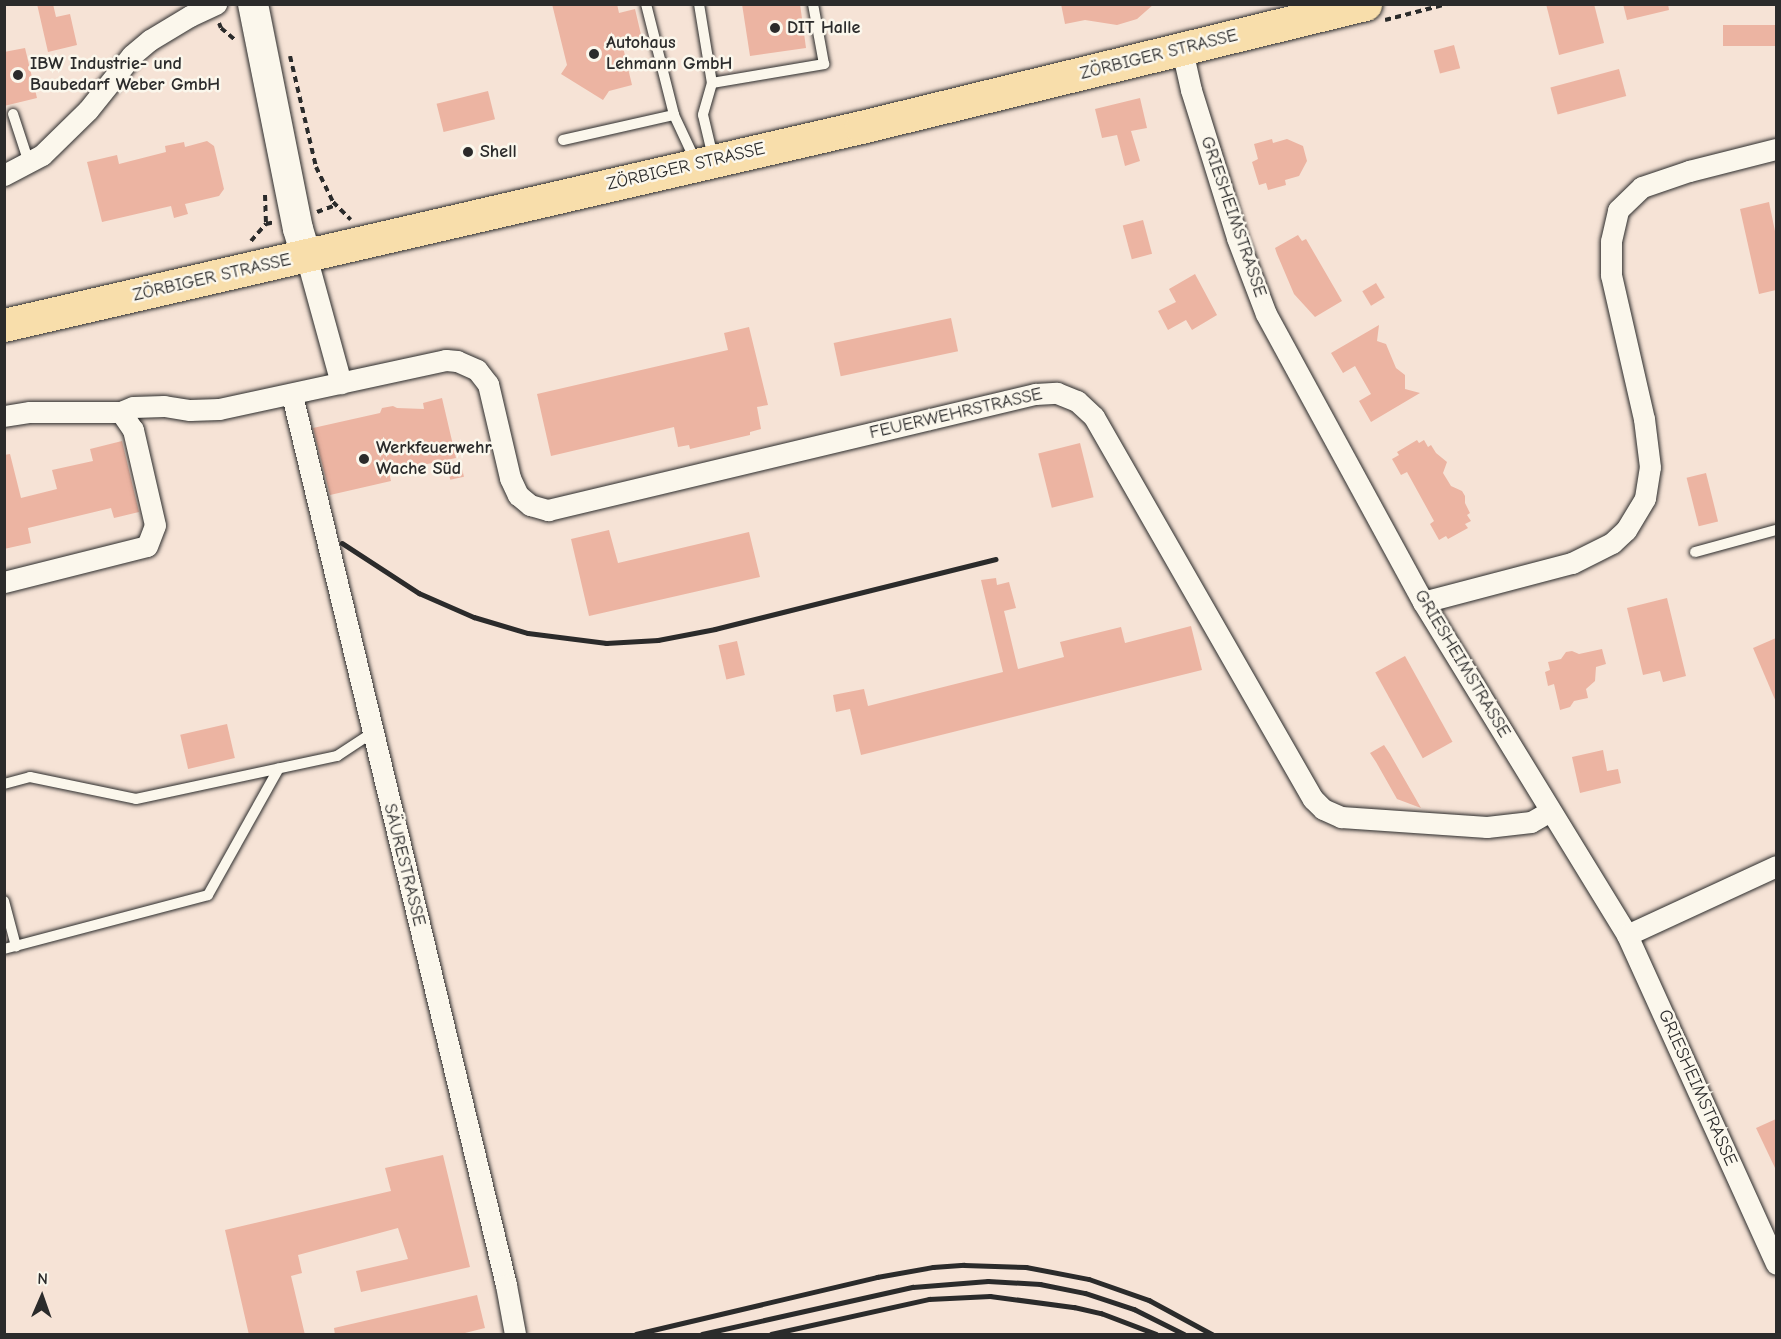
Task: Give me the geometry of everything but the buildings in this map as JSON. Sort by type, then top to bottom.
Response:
[{"type":"main road","name":"ZÖRBIGER STRASSE","points":[[4,325],[706,163],[1182,50],[1290,18],[1365,4]]},
{"type":"street","points":[[4,175],[42,155],[88,110],[141,48],[190,15],[216,4]]},
{"type":"street","points":[[4,416],[30,412],[121,412],[133,407],[219,409],[292,396],[341,383],[298,229],[253,4]]},
{"type":"street","name":"GRIESHEIMSTRASSE","points":[[1182,50],[1210,152],[1257,293],[1423,602],[1550,812],[1628,935],[1776,1264]]},
{"type":"street","points":[[1423,602],[1572,563],[1612,543],[1626,530],[1645,498],[1650,467],[1644,418],[1611,275],[1611,241],[1618,210],[1642,187],[1689,171],[1776,149]]},
{"type":"street","name":"FEUERWEHRSTRASSE","points":[[341,383],[446,360],[457,361],[477,370],[492,392],[513,486],[524,501],[548,510],[1035,394],[1057,393],[1067,396],[1077,401],[1094,417],[1307,789],[1323,809],[1341,817],[1486,827],[1531,822],[1550,812]]},
{"type":"street","name":"SÄURESTRASSE","points":[[292,396],[498,1251],[515,1335]]},
{"type":"street","points":[[4,582],[147,546],[155,525],[133,430],[121,412]]},
{"type":"street","points":[[1628,935],[1776,866]]},
{"type":"lane","points":[[646,4],[674,115],[706,163]]},
{"type":"lane","points":[[699,4],[712,83],[704,115],[706,163]]},
{"type":"lane","points":[[712,83],[824,64],[813,4]]},
{"type":"lane","points":[[13,114],[29,163]]},
{"type":"lane","points":[[563,140],[674,115]]},
{"type":"lane","points":[[1695,552],[1776,530]]},
{"type":"lane","points":[[4,784],[30,777],[136,799],[337,756],[372,733]]},
{"type":"lane","points":[[4,949],[208,895],[279,768]]},
{"type":"lane","points":[[4,901],[16,946]]},
{"type":"path","points":[[289,51],[316,167],[333,201],[352,220]]},
{"type":"railway","points":[[342,543],[419,593],[474,617],[528,633],[606,643],[658,640],[715,629],[995,559]]},
{"type":"railway","points":[[636,1334],[877,1277],[933,1267],[964,1265],[1026,1267],[1089,1279],[1149,1300],[1212,1334]]},
{"type":"railway","points":[[702,1334],[913,1287],[988,1281],[1040,1284],[1085,1293],[1134,1309],[1184,1334]]},
{"type":"railway","points":[[771,1334],[929,1299],[990,1296],[1074,1307],[1101,1313],[1156,1334]]},
{"type":"place","name":"DIT Halle","points":[[775,28]]},
{"type":"place","name":"Autohaus Lehmann GmbH","points":[[594,54]]},
{"type":"place","name":"IBW Industrie- und Baubedarf Weber GmbH","points":[[18,75]]},
{"type":"place","name":"Shell","points":[[468,152]]},
{"type":"place","name":"Werkfeuerwehr Wache Süd","points":[[364,459]]}]
